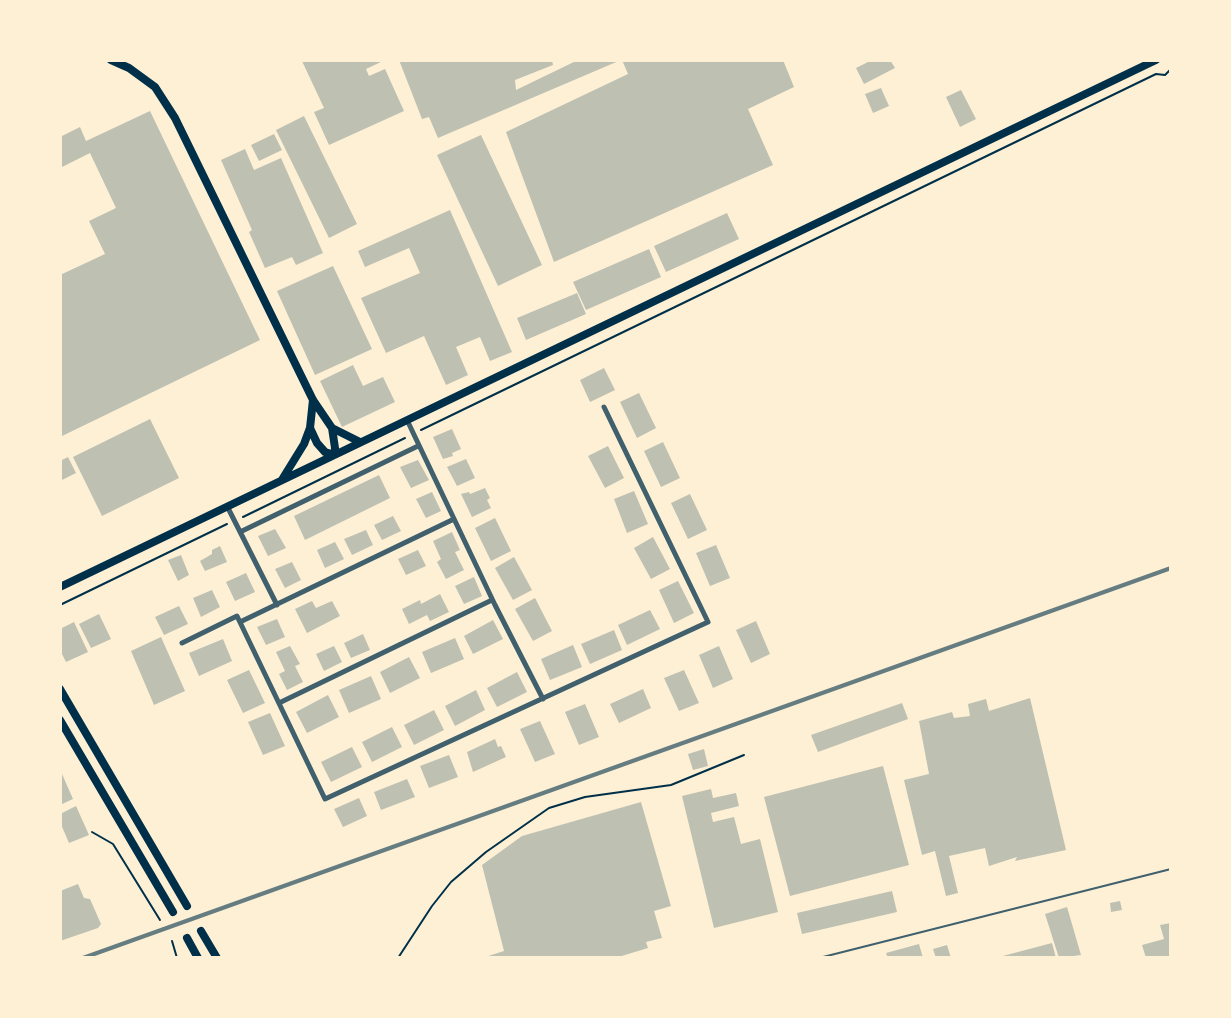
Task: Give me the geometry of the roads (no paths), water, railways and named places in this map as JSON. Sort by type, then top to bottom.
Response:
[{"type":"main road","points":[[111,60],[129,68],[155,87],[175,118],[313,400],[332,428],[334,455]]},
{"type":"main road","points":[[60,587],[1156,60]]},
{"type":"main road","points":[[279,481],[297,458],[310,428],[313,400]]},
{"type":"main road","points":[[310,428],[317,443],[326,452],[334,455]]},
{"type":"main road","points":[[332,428],[360,442]]},
{"type":"main road","points":[[60,689],[186,906]]},
{"type":"main road","points":[[60,720],[173,912]]},
{"type":"main road","points":[[201,931],[216,958]]},
{"type":"main road","points":[[187,938],[198,958]]},
{"type":"street","points":[[182,643],[237,616],[325,799],[708,622],[604,407]]},
{"type":"street","points":[[406,420],[492,600],[543,699]]},
{"type":"street","points":[[240,532],[418,446]]},
{"type":"street","points":[[227,506],[277,605]]},
{"type":"street","points":[[240,622],[454,519]]},
{"type":"street","points":[[279,703],[492,600]]},
{"type":"lane","points":[[819,958],[1171,868]]},
{"type":"railway","points":[[83,958],[1171,568]]}]
